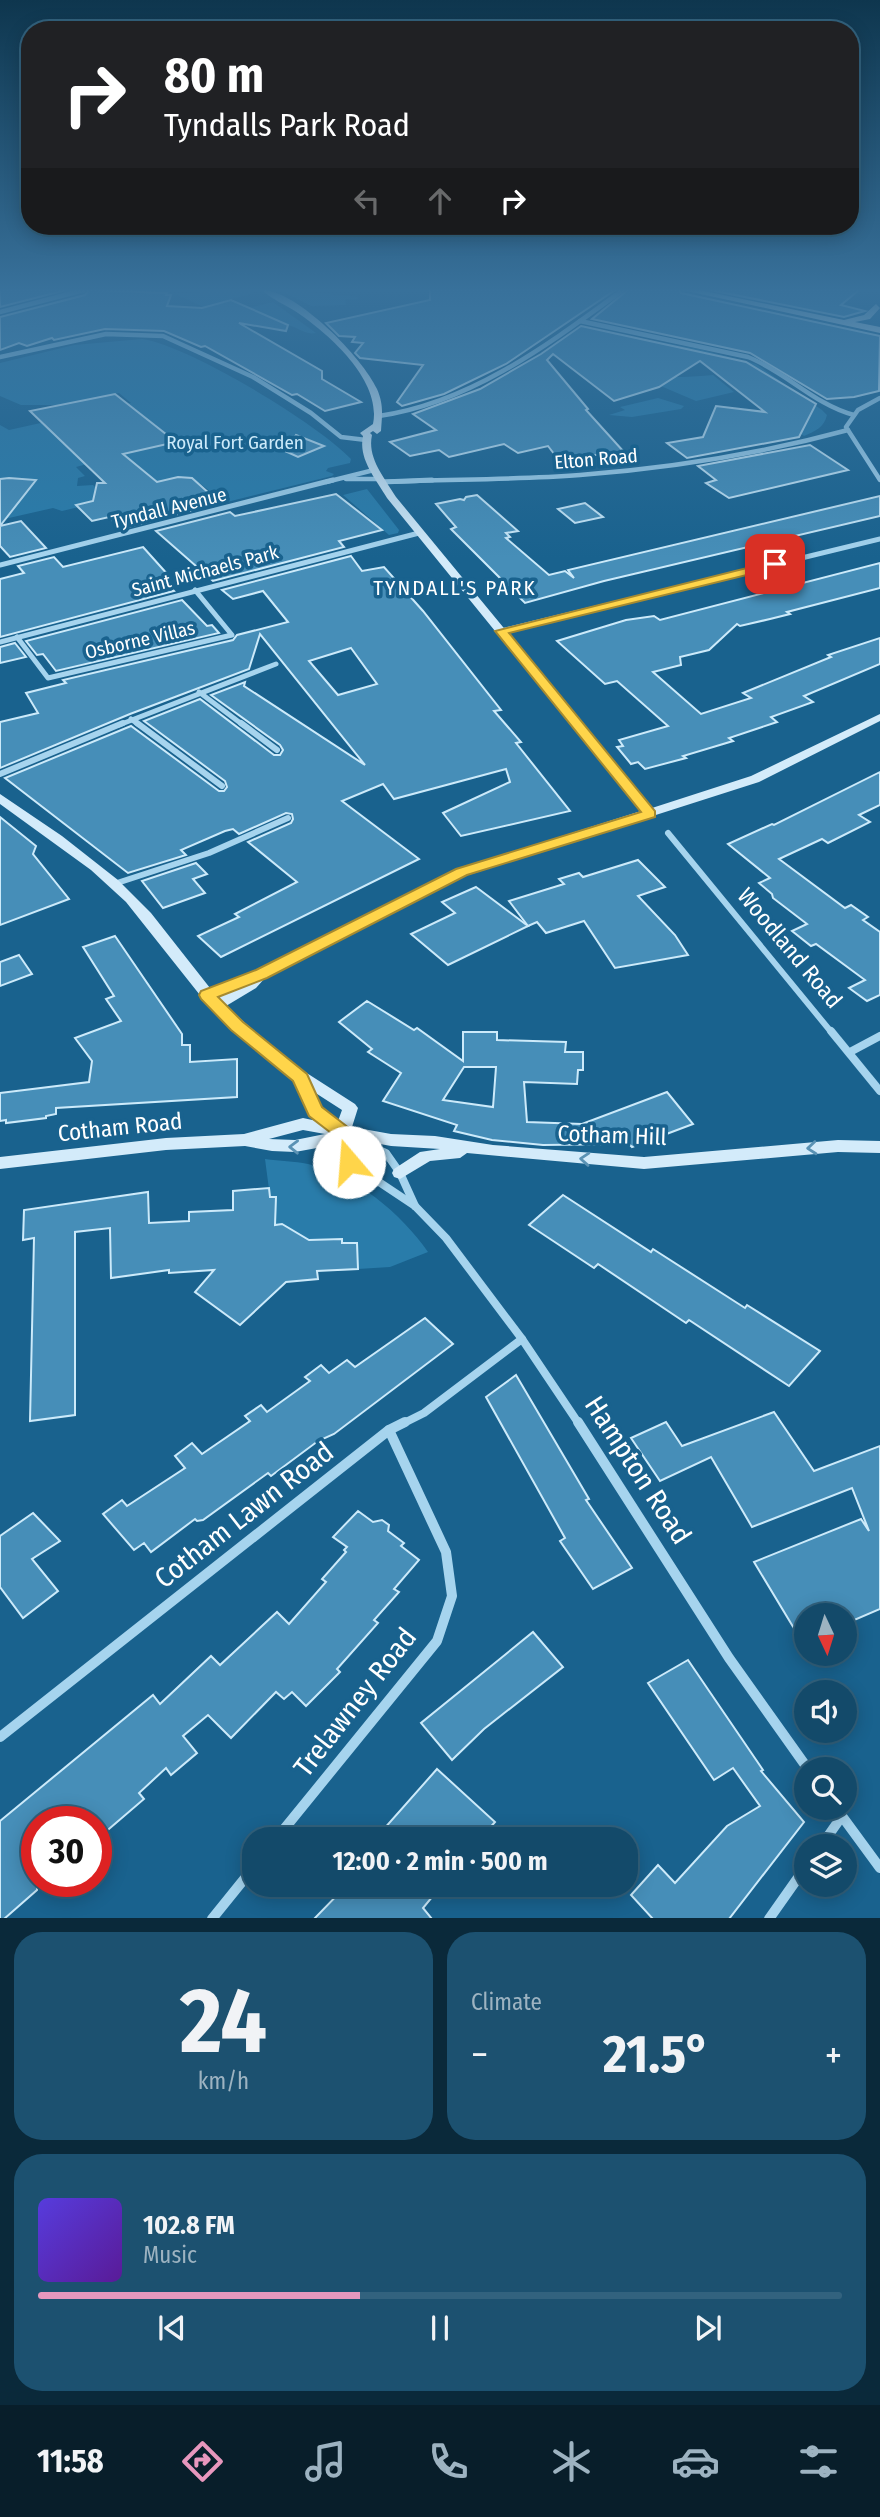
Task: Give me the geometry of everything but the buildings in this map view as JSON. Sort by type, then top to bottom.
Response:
[{"type":"street","points":[[253,380],[286,397],[339,436],[367,438],[378,429],[375,426],[379,416],[378,405],[366,380]]},
{"type":"street","points":[[379,416],[402,412],[490,380]]},
{"type":"street","points":[[791,380],[835,410],[853,416]]},
{"type":"street","points":[[880,398],[870,402],[853,416],[847,428],[880,480]]},
{"type":"street","name":"Elton Road","points":[[378,477],[580,475],[727,458],[811,440],[847,428]]},
{"type":"street","points":[[367,438],[366,454],[378,477],[419,533],[650,814]]},
{"type":"street","name":"Tyndall Avenue","points":[[0,565],[346,479],[378,477]]},
{"type":"street","name":"Tyndall Avenue","points":[[346,479],[378,477]]},
{"type":"street","name":"Saint Michaels Park","points":[[0,642],[419,533]]},
{"type":"street","points":[[501,631],[880,539]]},
{"type":"street","name":"Osborne Villas","points":[[18,637],[48,678],[232,635],[195,590]]},
{"type":"street","points":[[0,774],[131,719],[276,664]]},
{"type":"street","points":[[199,692],[277,750]]},
{"type":"street","points":[[211,1001],[251,985],[261,974],[462,872],[755,779],[880,718]]},
{"type":"street","points":[[131,719],[222,786]]},
{"type":"street","points":[[0,798],[114,884],[147,916],[211,1001],[300,1078],[338,1097],[350,1108],[343,1133],[315,1111],[300,1078]]},
{"type":"street","points":[[114,884],[209,853],[288,818]]},
{"type":"street","name":"Woodland Road","points":[[668,834],[880,1091]]},
{"type":"street","points":[[850,1052],[880,1036]]},
{"type":"street","name":"Cotham Road","points":[[0,1163],[166,1144],[244,1139],[303,1124],[343,1133]]},
{"type":"street","name":"Cotham Road","points":[[244,1139],[273,1147],[309,1147],[343,1133]]},
{"type":"street","name":"Cotham Hill","points":[[343,1133],[493,1151],[644,1163],[838,1146],[880,1147]]},
{"type":"street","name":"Hampton Road","points":[[343,1133],[386,1153],[400,1173],[415,1206]]},
{"type":"street","name":"Hampton Road","points":[[343,1133],[349,1162],[415,1206],[446,1238],[522,1339],[619,1484],[729,1658],[799,1757]]},
{"type":"street","points":[[400,1173],[426,1156],[447,1152],[493,1151]]},
{"type":"street","name":"Cotham Lawn Road","points":[[0,1737],[389,1430],[424,1413],[522,1339]]},
{"type":"street","name":"Trelawney Road","points":[[286,1827],[436,1641],[452,1596],[446,1552],[389,1430]]},
{"type":"street","points":[[845,1820],[880,1868]]},
{"type":"street","points":[[213,1918],[242,1882]]},
{"type":"street","points":[[770,1918],[794,1884]]},
{"type":"green space","name":"Royal Fort Garden","points":[[0,380],[236,380],[311,426],[351,459],[350,463],[328,468],[326,471],[334,474],[332,476],[223,503],[216,500],[218,498],[202,485],[190,479],[176,478],[156,482],[123,454],[174,441],[156,429],[68,447],[87,464],[76,467],[85,476],[78,478],[77,486],[93,485],[102,493],[114,492],[79,507],[62,511],[53,508],[0,520],[0,425],[9,430],[131,403],[119,393],[62,405],[21,405],[0,396]]},
{"type":"green space","points":[[719,380],[734,392],[696,401],[649,381]]},
{"type":"green space","points":[[731,380],[778,380],[822,410],[827,415],[824,423],[804,436]]},
{"type":"green space","points":[[658,398],[684,406],[681,409],[632,417],[609,415],[625,410],[620,407]]},
{"type":"green space","points":[[367,489],[399,530],[398,533],[389,535],[343,495]]},
{"type":"green space","points":[[265,1159],[308,1164],[325,1169],[359,1186],[391,1210],[428,1252],[390,1267],[358,1269],[357,1243],[342,1243],[341,1239],[309,1245],[309,1240],[297,1240],[282,1224],[270,1225],[276,1197],[270,1197]]},
{"type":"district","name":"TYNDALL'S PARK","points":[[455,588]]},
{"type":"route","points":[[349,1162],[343,1133],[315,1111],[300,1078],[237,1026],[207,995],[261,974],[462,872],[650,814],[501,631],[775,564]]}]
